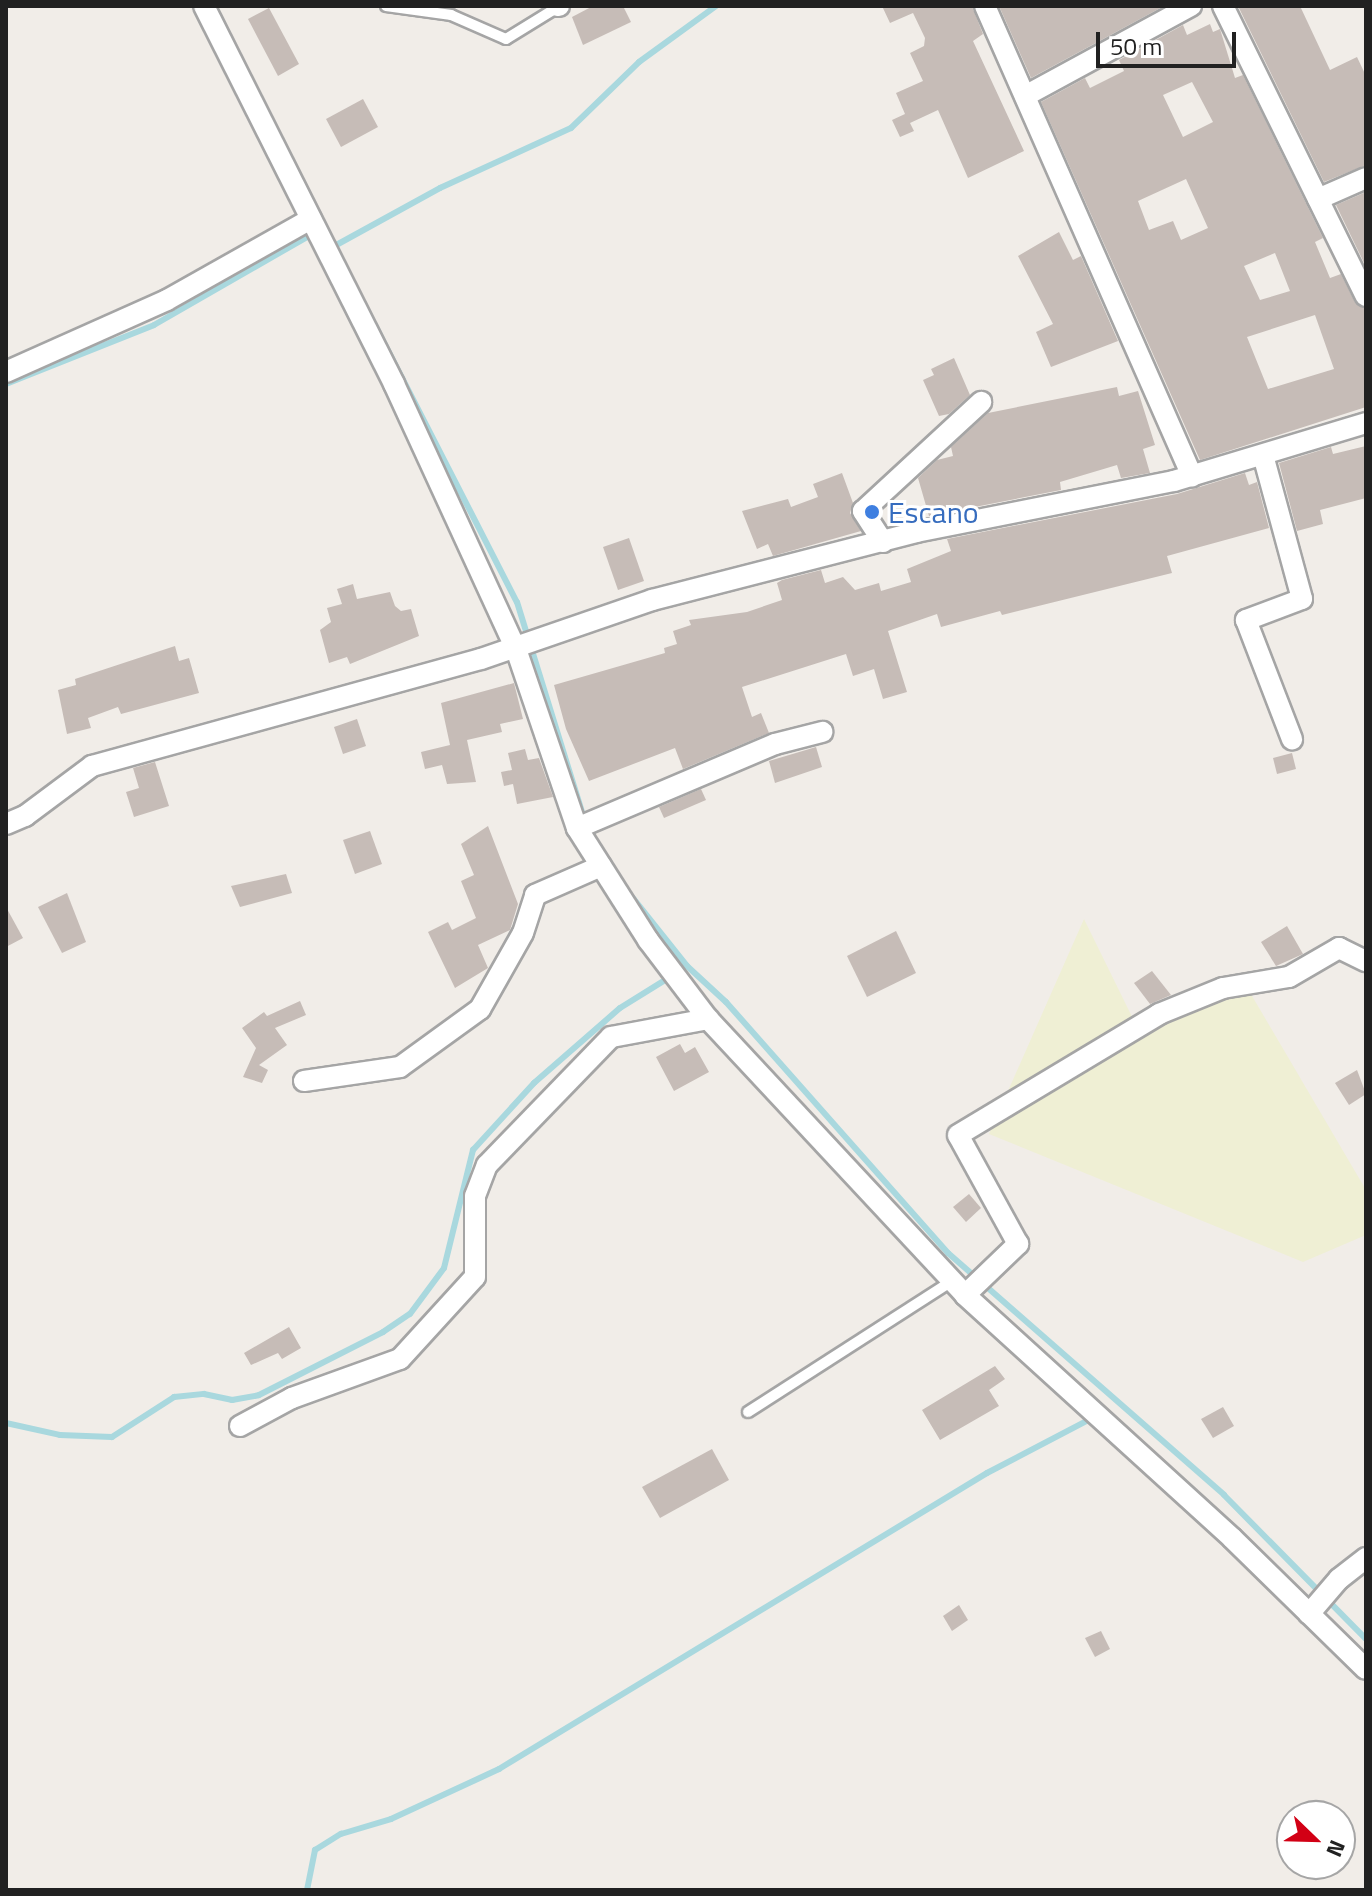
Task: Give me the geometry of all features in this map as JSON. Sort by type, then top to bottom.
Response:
[{"type":"street","points":[[204,6],[394,384],[516,649],[577,828],[601,866],[708,1019],[958,1288],[1085,1403],[1366,1669]]},
{"type":"street","points":[[985,6],[1192,476]]},
{"type":"street","points":[[1025,96],[1191,6]]},
{"type":"street","points":[[1223,6],[1366,296]]},
{"type":"street","points":[[1318,199],[1366,178]]},
{"type":"street","points":[[6,372],[167,300],[311,219]]},
{"type":"street","points":[[883,542],[863,511],[981,402]]},
{"type":"street","points":[[6,824],[25,816],[92,766],[516,649],[652,600],[883,542],[1192,476],[1366,423]]},
{"type":"street","points":[[1263,455],[1302,599],[1246,620],[1292,739]]},
{"type":"street","points":[[577,828],[775,744],[822,732]]},
{"type":"street","points":[[304,1081],[400,1067],[480,1009],[523,933],[535,895],[601,866]]},
{"type":"street","points":[[958,1288],[1018,1244],[958,1135],[1159,1014],[1223,988],[1289,977],[1339,948],[1366,961]]},
{"type":"street","points":[[240,1426],[292,1398],[400,1359],[475,1277],[475,1196],[487,1165],[611,1037],[708,1019]]},
{"type":"street","points":[[1309,1614],[1339,1579],[1366,1558]]},
{"type":"lane","points":[[386,6],[451,15],[506,39],[558,6]]},
{"type":"lane","points":[[748,1412],[958,1288]]},
{"type":"green space","points":[[1084,919],[1140,1033],[1245,984],[1366,1190],[1366,1235],[1303,1262],[989,1134]]},
{"type":"building","points":[[593,6],[623,6],[631,22],[583,45],[572,17]]},
{"type":"building","points":[[882,6],[972,6],[983,34],[973,41],[1024,151],[968,178],[938,110],[910,123],[914,131],[900,137],[892,120],[905,114],[896,93],[923,81],[910,53],[924,46],[925,38],[913,13],[890,23]]},
{"type":"building","points":[[999,6],[1164,6],[1031,78]]},
{"type":"building","points":[[1238,6],[1300,6],[1330,70],[1357,57],[1366,76],[1366,165],[1324,182]]},
{"type":"building","points":[[269,8],[299,64],[278,76],[248,19]]},
{"type":"building","points":[[1210,24],[1213,32],[1220,29],[1235,78],[1243,75],[1323,238],[1315,242],[1330,278],[1341,274],[1355,302],[1366,309],[1366,407],[1200,460],[1041,102],[1085,78],[1090,88],[1124,71],[1119,60],[1183,25],[1187,35]],"holes":[[[1192,82],[1213,122],[1183,137],[1163,95]],[[1186,179],[1208,228],[1181,240],[1173,221],[1149,230],[1138,201]],[[1275,253],[1290,291],[1260,300],[1244,266]],[[1315,315],[1334,369],[1268,389],[1247,337]]]},
{"type":"building","points":[[363,99],[378,127],[341,147],[326,119]]},
{"type":"building","points":[[1366,192],[1366,267],[1336,205]]},
{"type":"building","points":[[1059,232],[1073,260],[1081,256],[1118,341],[1051,367],[1036,332],[1053,324],[1018,256]]},
{"type":"building","points":[[954,358],[970,395],[949,414],[939,416],[923,380],[934,375],[931,369]]},
{"type":"building","points":[[1117,387],[1119,396],[1138,391],[1155,445],[1143,449],[1150,473],[1121,478],[1117,465],[1060,482],[1061,490],[929,516],[918,478],[937,460],[953,456],[951,447],[988,413]]},
{"type":"building","points":[[1366,446],[1366,498],[1320,510],[1323,524],[1297,531],[1279,463],[1331,447],[1333,454]]},
{"type":"building","points":[[842,473],[853,503],[850,513],[861,531],[773,556],[768,544],[757,549],[742,511],[788,499],[791,507],[818,497],[813,484]]},
{"type":"building","points":[[1245,473],[1249,485],[1257,482],[1269,528],[1167,556],[1172,573],[1002,615],[1000,611],[941,627],[937,614],[888,631],[907,692],[883,699],[874,669],[853,676],[846,654],[742,687],[752,717],[761,713],[769,733],[683,769],[675,748],[589,781],[566,729],[554,685],[665,653],[664,648],[677,644],[673,631],[691,625],[689,620],[747,612],[782,600],[777,583],[782,580],[821,570],[825,583],[843,577],[855,590],[879,583],[881,591],[911,582],[907,569],[951,551],[947,539],[1177,494]]},
{"type":"building","points":[[629,538],[644,581],[618,590],[603,547]]},
{"type":"building","points":[[353,584],[357,599],[390,592],[395,606],[401,611],[411,609],[419,636],[350,664],[347,657],[329,663],[320,630],[331,622],[327,608],[342,604],[337,589]]},
{"type":"building","points":[[175,646],[179,661],[189,658],[199,693],[121,714],[118,707],[88,718],[91,728],[67,734],[58,690],[76,685],[75,679]]},
{"type":"building","points":[[514,683],[523,719],[500,724],[502,732],[467,740],[476,782],[447,784],[442,765],[425,769],[421,752],[450,745],[441,703]]},
{"type":"building","points":[[357,719],[366,746],[343,754],[334,727]]},
{"type":"building","points":[[816,747],[822,767],[775,783],[769,761]]},
{"type":"building","points":[[525,749],[528,760],[539,758],[553,797],[517,804],[513,784],[504,786],[501,772],[512,770],[508,753]]},
{"type":"building","points":[[1292,753],[1296,769],[1277,774],[1273,758]]},
{"type":"building","points":[[155,762],[169,806],[134,817],[126,792],[139,788],[133,768]]},
{"type":"building","points":[[701,789],[706,800],[664,818],[659,807]]},
{"type":"building","points":[[488,826],[518,904],[510,930],[478,945],[488,968],[455,988],[428,932],[448,922],[452,930],[476,918],[461,881],[474,875],[461,844]]},
{"type":"building","points":[[370,831],[382,864],[355,874],[343,840]]},
{"type":"building","points":[[286,874],[292,893],[240,907],[231,886]]},
{"type":"building","points":[[67,893],[86,942],[62,953],[38,907]]},
{"type":"building","points":[[6,907],[23,938],[6,947]]},
{"type":"building","points":[[1287,926],[1303,954],[1276,966],[1261,942]]},
{"type":"building","points":[[896,931],[916,973],[867,997],[847,956]]},
{"type":"building","points":[[1152,971],[1171,995],[1150,1004],[1134,983]]},
{"type":"building","points":[[300,1001],[306,1015],[275,1028],[287,1045],[259,1065],[268,1070],[262,1083],[243,1077],[256,1048],[242,1028],[264,1012],[267,1016]]},
{"type":"building","points":[[680,1044],[685,1053],[695,1047],[709,1072],[674,1091],[656,1057]]},
{"type":"building","points":[[1357,1070],[1366,1094],[1349,1105],[1335,1083]]},
{"type":"building","points":[[969,1194],[981,1208],[966,1222],[953,1207]]},
{"type":"building","points":[[289,1327],[301,1348],[282,1359],[278,1353],[251,1365],[244,1353]]},
{"type":"building","points":[[995,1366],[1005,1379],[989,1390],[999,1406],[940,1440],[922,1410]]},
{"type":"building","points":[[1223,1407],[1234,1426],[1213,1438],[1201,1419]]},
{"type":"building","points":[[712,1449],[729,1480],[660,1518],[642,1487]]},
{"type":"building","points":[[959,1605],[968,1620],[952,1631],[943,1616]]},
{"type":"building","points":[[1101,1631],[1110,1649],[1095,1657],[1085,1638]]},
{"type":"waterway","points":[[329,249],[440,188],[571,128],[639,62],[716,6]]},
{"type":"waterway","points":[[6,384],[154,325],[314,233]]},
{"type":"waterway","points":[[375,325],[517,602],[585,822]]},
{"type":"waterway","points":[[633,898],[687,966],[726,1002],[948,1253],[1224,1495],[1366,1639]]},
{"type":"waterway","points":[[6,1423],[60,1435],[112,1437],[174,1397],[204,1394],[232,1400],[259,1395],[383,1332],[410,1314],[444,1268],[473,1150],[534,1083],[620,1008],[670,977]]},
{"type":"waterway","points":[[307,1890],[315,1850],[341,1834],[391,1819],[499,1769],[987,1473],[1092,1418]]},
{"type":"place","name":"Escano","points":[[872,512]]}]
